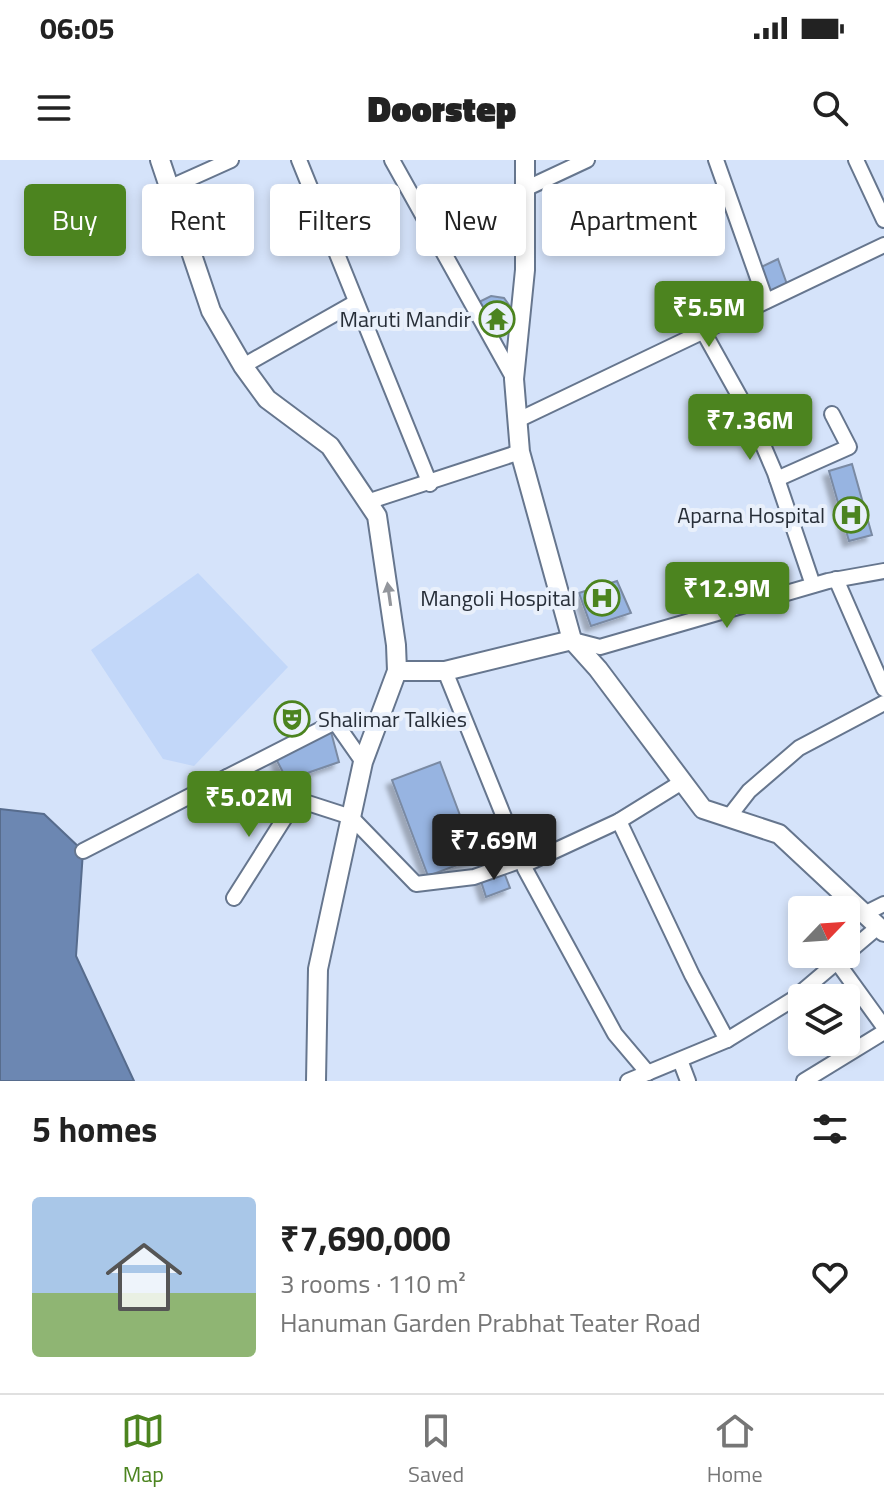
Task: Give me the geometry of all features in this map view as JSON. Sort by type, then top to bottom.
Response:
[{"type":"street","points":[[160,160],[170,184]]},
{"type":"street","points":[[178,184],[231,160]]},
{"type":"street","points":[[299,160],[430,484]]},
{"type":"street","points":[[392,160],[514,379]]},
{"type":"street","points":[[525,160],[525,184]]},
{"type":"street","points":[[526,189],[587,160]]},
{"type":"street","points":[[716,160],[766,301]]},
{"type":"street","points":[[856,160],[884,220]]},
{"type":"street","points":[[518,420],[884,245]]},
{"type":"street","points":[[193,256],[211,311],[243,366],[267,399],[330,446],[377,516],[397,671],[363,762],[318,969],[316,1081]]},
{"type":"street","points":[[525,256],[514,379],[520,452],[572,640],[598,669],[703,809],[779,834],[876,925]]},
{"type":"street","points":[[243,366],[356,302]]},
{"type":"street","points":[[703,331],[751,417],[777,479],[813,585]]},
{"type":"street","points":[[777,479],[849,447],[832,414]]},
{"type":"street","points":[[367,502],[430,484],[520,452]]},
{"type":"street","points":[[397,671],[445,671],[572,640],[600,647],[813,585],[884,571]]},
{"type":"street","points":[[836,579],[884,689]]},
{"type":"street","points":[[445,671],[523,862],[615,1034],[648,1073]]},
{"type":"street","points":[[728,818],[749,791],[799,748],[884,703]]},
{"type":"street","points":[[83,851],[335,722],[363,762]]},
{"type":"street","points":[[227,777],[351,817],[416,884],[474,877],[523,862],[619,821],[682,782]]},
{"type":"street","points":[[234,898],[296,800]]},
{"type":"street","points":[[619,821],[692,975],[727,1040]]},
{"type":"street","points":[[860,940],[876,925],[884,904]]},
{"type":"street","points":[[628,1081],[727,1040],[792,1000],[830,968]]},
{"type":"street","points":[[804,1081],[884,1030],[841,968]]},
{"type":"street","points":[[680,1060],[688,1081]]},
{"type":"shaded area","points":[[198,573],[288,667],[194,766],[163,759],[91,650]]},
{"type":"shaded area","points":[[0,809],[44,814],[83,851],[76,956],[134,1081],[0,1081]]},
{"type":"building","points":[[778,259],[789,290],[766,301],[755,270]]},
{"type":"building","name":"Maruti Mandir","points":[[491,296],[504,298],[512,309],[509,328],[493,339],[479,302]]},
{"type":"building","name":"Aparna Hospital","points":[[852,464],[872,535],[849,541],[829,471]]},
{"type":"building","points":[[617,581],[631,613],[591,626],[579,593]]},
{"type":"building","points":[[330,728],[339,762],[287,780],[273,753]]},
{"type":"building","points":[[440,762],[476,858],[428,876],[392,780]]},
{"type":"building","points":[[502,867],[510,888],[486,897],[479,875]]},
{"type":"place","name":"Maruti Mandir","points":[[497,319]]},
{"type":"place","name":"Aparna Hospital","points":[[851,515]]},
{"type":"place","name":"Mangoli Hospital","points":[[602,598]]},
{"type":"place","name":"Shalimar Talkies","points":[[292,719]]}]
